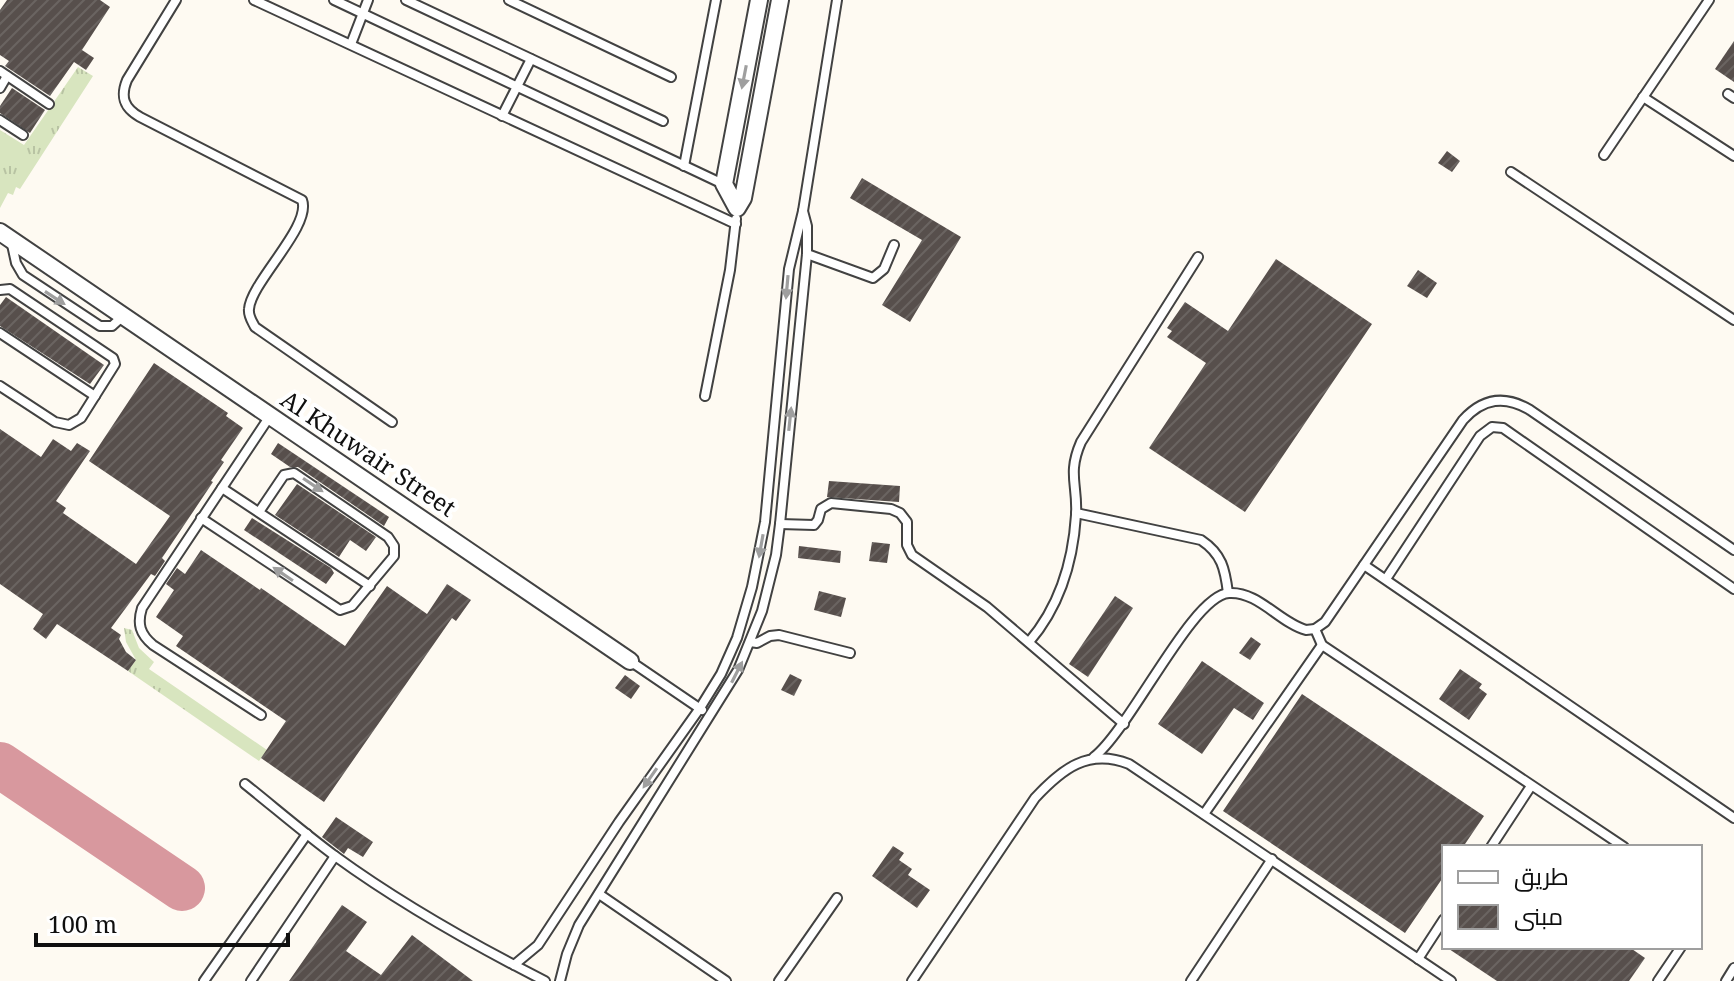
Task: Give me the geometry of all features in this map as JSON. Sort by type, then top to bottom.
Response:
[{"type":"street","points":[[736,216],[724,184],[759,0]]},
{"type":"street","points":[[736,216],[743,198],[780,0]]},
{"type":"street","name":"Al Khuwair Street","points":[[6,236],[630,661]]},
{"type":"lane","points":[[176,0],[127,80],[122,91],[124,102],[130,112],[302,200],[303,211],[252,299],[248,308],[249,318],[255,327],[392,422]]},
{"type":"lane","points":[[254,0],[502,116],[736,216],[727,285],[705,396]]},
{"type":"lane","points":[[334,0],[724,184]]},
{"type":"lane","points":[[351,44],[368,0]]},
{"type":"lane","points":[[406,0],[663,121]]},
{"type":"lane","points":[[509,0],[671,77]]},
{"type":"lane","points":[[684,166],[716,0]]},
{"type":"lane","points":[[514,965],[538,945],[619,822],[700,708],[729,657],[749,599],[765,522],[789,269],[803,211],[837,0]]},
{"type":"lane","points":[[1604,155],[1709,0]]},
{"type":"lane","points":[[502,116],[531,59]]},
{"type":"lane","points":[[0,88],[4,74],[49,104]]},
{"type":"lane","points":[[1643,97],[1734,156]]},
{"type":"lane","points":[[0,120],[23,135]]},
{"type":"lane","points":[[1511,172],[1734,320]]},
{"type":"lane","points":[[560,981],[572,940],[738,670],[750,642],[770,578],[780,524],[807,254],[807,226],[803,211]]},
{"type":"lane","points":[[6,236],[16,263],[27,279],[100,326],[112,326],[123,316]]},
{"type":"lane","points":[[807,254],[873,278],[884,269],[894,245]]},
{"type":"lane","points":[[1029,642],[1048,618],[1062,586],[1076,513],[1072,478],[1081,442],[1198,257]]},
{"type":"lane","points":[[0,290],[10,289],[113,358],[114,367],[76,423],[62,425],[0,386]]},
{"type":"lane","points":[[0,333],[95,396]]},
{"type":"lane","points":[[912,981],[1035,798],[1058,775],[1094,757],[1124,724],[1204,606],[1228,593],[1255,600],[1300,629],[1315,629],[1329,617],[1473,408],[1487,401],[1502,400],[1530,410],[1734,550]]},
{"type":"lane","points":[[261,715],[153,645],[140,629],[139,618],[142,608],[270,416]]},
{"type":"lane","points":[[1386,579],[1480,436],[1492,427],[1503,428],[1734,589]]},
{"type":"lane","points":[[201,518],[336,609],[346,610],[352,606],[392,561],[395,551],[392,541],[297,475],[284,475],[259,512]]},
{"type":"lane","points":[[222,488],[370,586]]},
{"type":"lane","points":[[780,524],[814,525],[821,509],[831,503],[896,511],[907,522],[907,545],[912,555],[964,590],[1124,724]]},
{"type":"lane","points":[[1076,513],[1201,540],[1215,551],[1225,566],[1228,593]]},
{"type":"lane","points":[[1364,565],[1734,818]]},
{"type":"lane","points":[[1315,629],[1322,645],[1621,845]]},
{"type":"lane","points":[[750,642],[757,643],[779,635],[850,653]]},
{"type":"lane","points":[[1204,814],[1322,645]]},
{"type":"lane","name":"Al Khuwair Street","points":[[630,661],[710,715]]},
{"type":"lane","points":[[1094,757],[1129,764],[1451,981]]},
{"type":"lane","points":[[245,784],[335,856],[439,925],[545,981]]},
{"type":"lane","points":[[1492,845],[1531,786]]},
{"type":"lane","points":[[204,981],[307,834]]},
{"type":"lane","points":[[251,981],[335,856]]},
{"type":"lane","points":[[1191,981],[1272,859]]},
{"type":"lane","points":[[599,894],[726,981]]},
{"type":"lane","points":[[779,981],[837,898]]},
{"type":"lane","points":[[1418,959],[1442,922]]},
{"type":"lane","points":[[1658,981],[1680,949]]},
{"type":"lane","points":[[1726,981],[1734,968]]},
{"type":"green space","points":[[78,67],[93,76],[20,189],[16,187],[13,195],[8,193],[0,208],[0,130],[24,145]]},
{"type":"green space","points":[[124,628],[132,630],[139,648],[154,662],[149,669],[267,750],[259,761],[128,671],[136,660],[126,642]]},
{"type":"building","points":[[7,0],[100,0],[110,7],[82,50],[94,58],[86,70],[74,62],[50,96],[5,66],[9,61],[0,55],[0,10]]},
{"type":"building","points":[[1734,41],[1734,82],[1715,69]]},
{"type":"building","points":[[12,88],[45,110],[30,133],[0,113],[0,106]]},
{"type":"building","points":[[1447,151],[1460,161],[1452,172],[1438,163]]},
{"type":"building","points":[[862,178],[961,237],[910,322],[882,305],[922,240],[850,198]]},
{"type":"building","points":[[1276,259],[1372,324],[1245,512],[1149,448],[1206,363],[1167,337],[1172,331],[1167,328],[1185,302],[1228,331]]},
{"type":"building","points":[[1418,270],[1437,283],[1427,298],[1407,286]]},
{"type":"building","points":[[6,297],[104,365],[90,384],[0,326],[0,305]]},
{"type":"building","points":[[154,363],[228,413],[226,416],[243,428],[221,460],[224,462],[213,482],[162,558],[165,561],[155,576],[151,574],[111,628],[121,635],[119,639],[126,652],[136,660],[128,671],[57,624],[46,639],[33,629],[43,614],[0,584],[0,429],[41,457],[53,439],[71,451],[77,443],[90,451],[56,501],[66,508],[63,513],[136,564],[170,516],[89,461]]},
{"type":"building","points":[[278,443],[389,517],[384,526],[298,467],[290,467],[271,454]]},
{"type":"building","points":[[829,481],[900,486],[899,502],[827,497]]},
{"type":"building","points":[[297,484],[376,537],[366,551],[350,540],[339,557],[275,515]]},
{"type":"building","points":[[252,518],[331,568],[334,573],[326,584],[244,530]]},
{"type":"building","points":[[872,542],[890,544],[887,563],[869,561]]},
{"type":"building","points":[[799,546],[841,551],[840,563],[798,558]]},
{"type":"building","points":[[201,550],[345,646],[387,586],[427,614],[447,584],[471,600],[456,621],[452,618],[324,802],[261,758],[286,721],[176,646],[183,636],[156,617],[174,590],[166,584],[177,568],[185,574]]},
{"type":"building","points":[[819,591],[846,598],[841,617],[814,610]]},
{"type":"building","points":[[1115,596],[1133,608],[1088,677],[1069,664]]},
{"type":"building","points":[[1251,637],[1261,644],[1250,660],[1239,653]]},
{"type":"building","points":[[1202,661],[1264,703],[1253,720],[1234,708],[1202,754],[1158,724]]},
{"type":"building","points":[[1460,669],[1482,684],[1479,688],[1487,694],[1469,720],[1439,699]]},
{"type":"building","points":[[790,674],[802,680],[794,696],[781,690]]},
{"type":"building","points":[[625,675],[640,686],[631,699],[615,688]]},
{"type":"building","points":[[1302,694],[1484,816],[1464,845],[1442,845],[1442,879],[1405,933],[1223,811]]},
{"type":"building","points":[[336,817],[373,842],[363,857],[348,848],[344,854],[322,837]]},
{"type":"building","points":[[893,846],[904,853],[899,860],[912,869],[908,875],[930,890],[917,908],[872,876]]},
{"type":"building","points":[[342,905],[367,922],[346,951],[381,975],[412,935],[473,981],[289,981]]},
{"type":"building","points":[[1449,949],[1632,949],[1645,958],[1629,981],[1497,981]]},
{"type":"taxiway","points":[[0,765],[182,888]]}]
